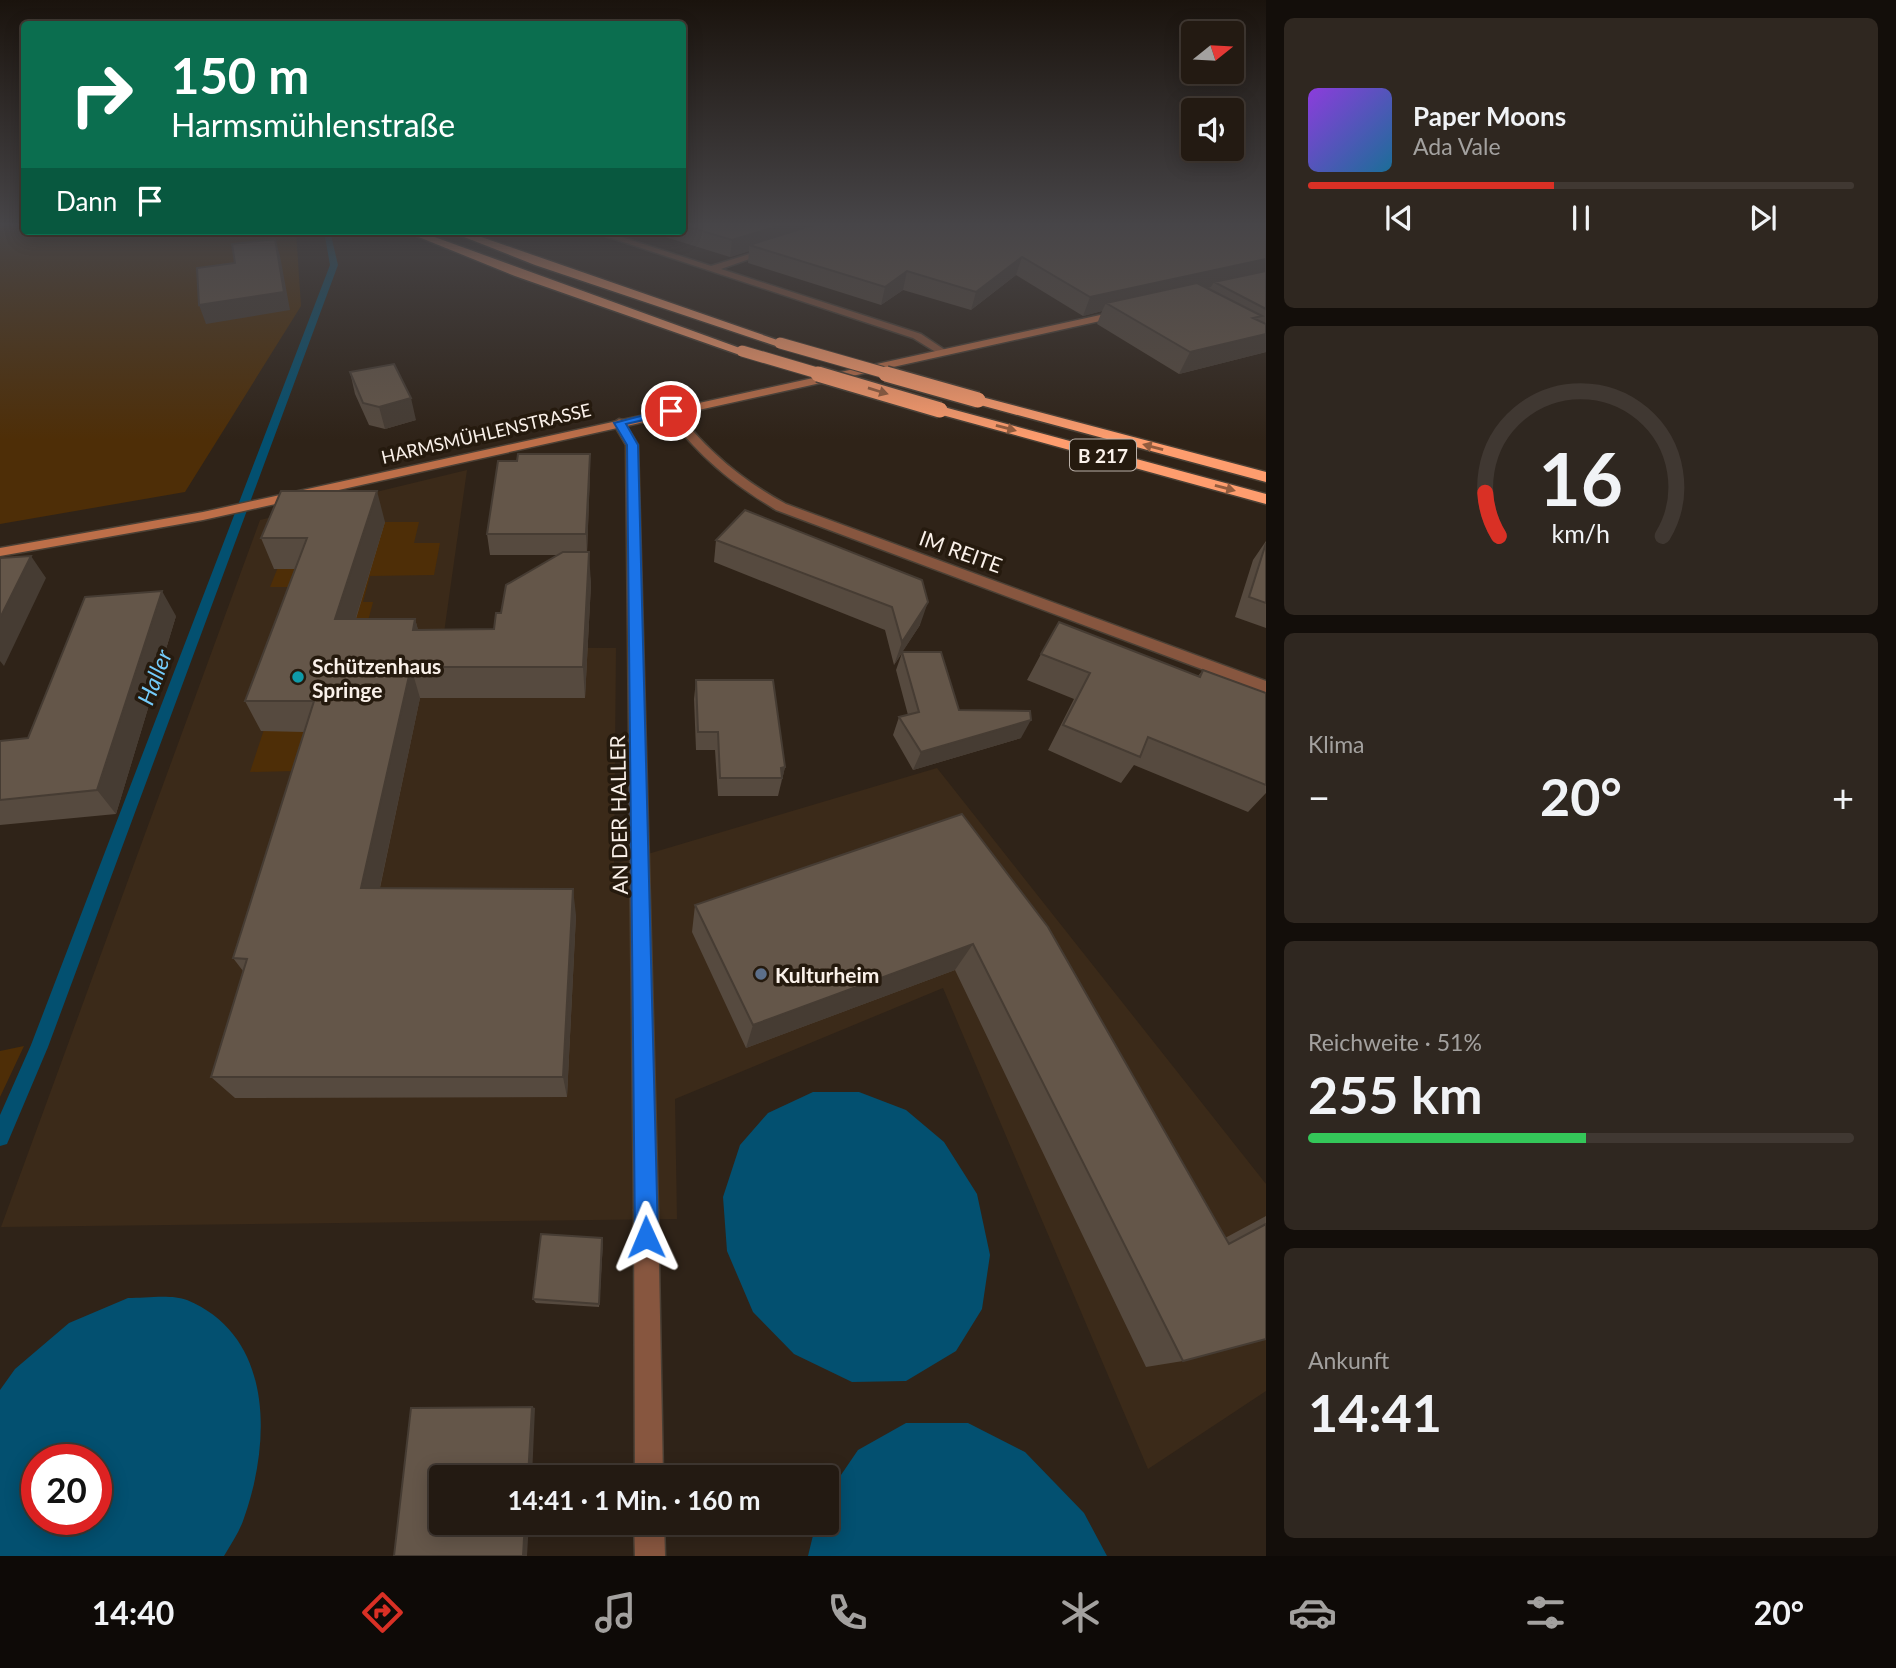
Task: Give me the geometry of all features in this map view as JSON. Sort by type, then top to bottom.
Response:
[{"type":"highway","name":"B 217","points":[[582,296],[742,351],[940,410],[1266,499]]},
{"type":"highway","name":"B 217","points":[[637,296],[780,343],[978,400],[1266,477]]},
{"type":"street","points":[[793,296],[917,336],[943,352]]},
{"type":"street","name":"HARMSMÜHLENSTRASSE","points":[[0,552],[293,497],[1134,310]]},
{"type":"street","name":"IM REITE","points":[[671,411],[700,450],[717,466],[735,481],[781,507],[1266,687]]},
{"type":"street","name":"AN DER HALLER","points":[[620,423],[632,445],[649,1465]]},
{"type":"street","points":[[649,1535],[650,1556]]},
{"type":"shaded area","points":[[0,296],[300,296],[301,306],[185,492],[0,524]]},
{"type":"shaded area","points":[[467,470],[442,647],[616,648],[614,864],[937,768],[1266,1184],[1266,1391],[1148,1469],[943,988],[675,1099],[677,1219],[1,1227],[260,520]]},
{"type":"shaded area","points":[[381,522],[419,522],[414,543],[440,543],[434,575],[370,576],[363,602],[373,602],[366,629],[296,771],[250,772],[311,587],[270,587],[285,550]]},
{"type":"shaded area","points":[[24,1046],[0,1097],[0,1051]]},
{"type":"water","points":[[813,1092],[859,1092],[906,1110],[944,1142],[977,1194],[990,1255],[982,1309],[956,1351],[906,1381],[852,1382],[794,1354],[753,1312],[727,1251],[723,1197],[740,1145],[768,1113]]},
{"type":"water","points":[[174,1297],[187,1300],[216,1317],[236,1339],[250,1365],[258,1394],[261,1425],[253,1488],[242,1523],[224,1556],[0,1556],[0,1390],[15,1369],[69,1323],[128,1298]]},
{"type":"water","points":[[906,1423],[968,1423],[1025,1452],[1084,1513],[1107,1556],[808,1556],[813,1535],[839,1535],[839,1478],[858,1450]]},
{"type":"building","points":[[198,296],[260,296],[199,305]]},
{"type":"building","points":[[1140,296],[1222,296],[1262,316],[1253,318],[1266,324],[1266,334],[1190,352],[1106,303]]},
{"type":"building","points":[[1240,296],[1266,296],[1266,309]]},
{"type":"building","points":[[394,364],[411,398],[379,407],[363,403],[350,372]]},
{"type":"building","points":[[518,454],[590,454],[586,534],[487,534],[498,461],[517,461]]},
{"type":"building","points":[[281,491],[377,491],[335,619],[415,619],[413,630],[494,629],[496,613],[501,613],[506,585],[563,552],[589,552],[583,667],[411,667],[361,888],[573,889],[563,1077],[211,1077],[247,959],[233,958],[314,701],[245,701],[307,538],[261,538]]},
{"type":"building","points":[[745,510],[922,580],[928,602],[902,642],[892,607],[716,540]]},
{"type":"building","points":[[1266,543],[1266,603],[1249,597]]},
{"type":"building","points":[[31,556],[0,618],[0,558]]},
{"type":"building","points":[[162,591],[97,790],[0,800],[0,741],[28,738],[85,597]]},
{"type":"building","points":[[1059,622],[1200,677],[1203,670],[1266,693],[1266,785],[1148,737],[1140,757],[1063,725],[1090,673],[1041,654]]},
{"type":"building","points":[[902,652],[941,652],[959,710],[1030,711],[1031,720],[921,752],[899,717],[919,712]]},
{"type":"building","points":[[696,680],[773,680],[785,767],[781,768],[782,778],[720,778],[718,732],[698,732]]},
{"type":"building","points":[[962,814],[1048,927],[1229,1244],[1266,1224],[1266,1339],[1183,1361],[973,944],[753,1025],[695,905]]},
{"type":"building","points":[[541,1234],[602,1238],[599,1304],[533,1299]]},
{"type":"building","points":[[532,1407],[529,1465],[429,1465],[429,1535],[524,1535],[523,1556],[394,1556],[411,1408]]},
{"type":"waterway","name":"Haller","points":[[0,1137],[39,1047],[322,296]]},
{"type":"place","name":"Schützenhaus Springe","points":[[298,677]]},
{"type":"place","name":"Kulturheim","points":[[761,974]]},
{"type":"route","points":[[646,1237],[643,902],[632,445],[620,423],[671,411]]}]
